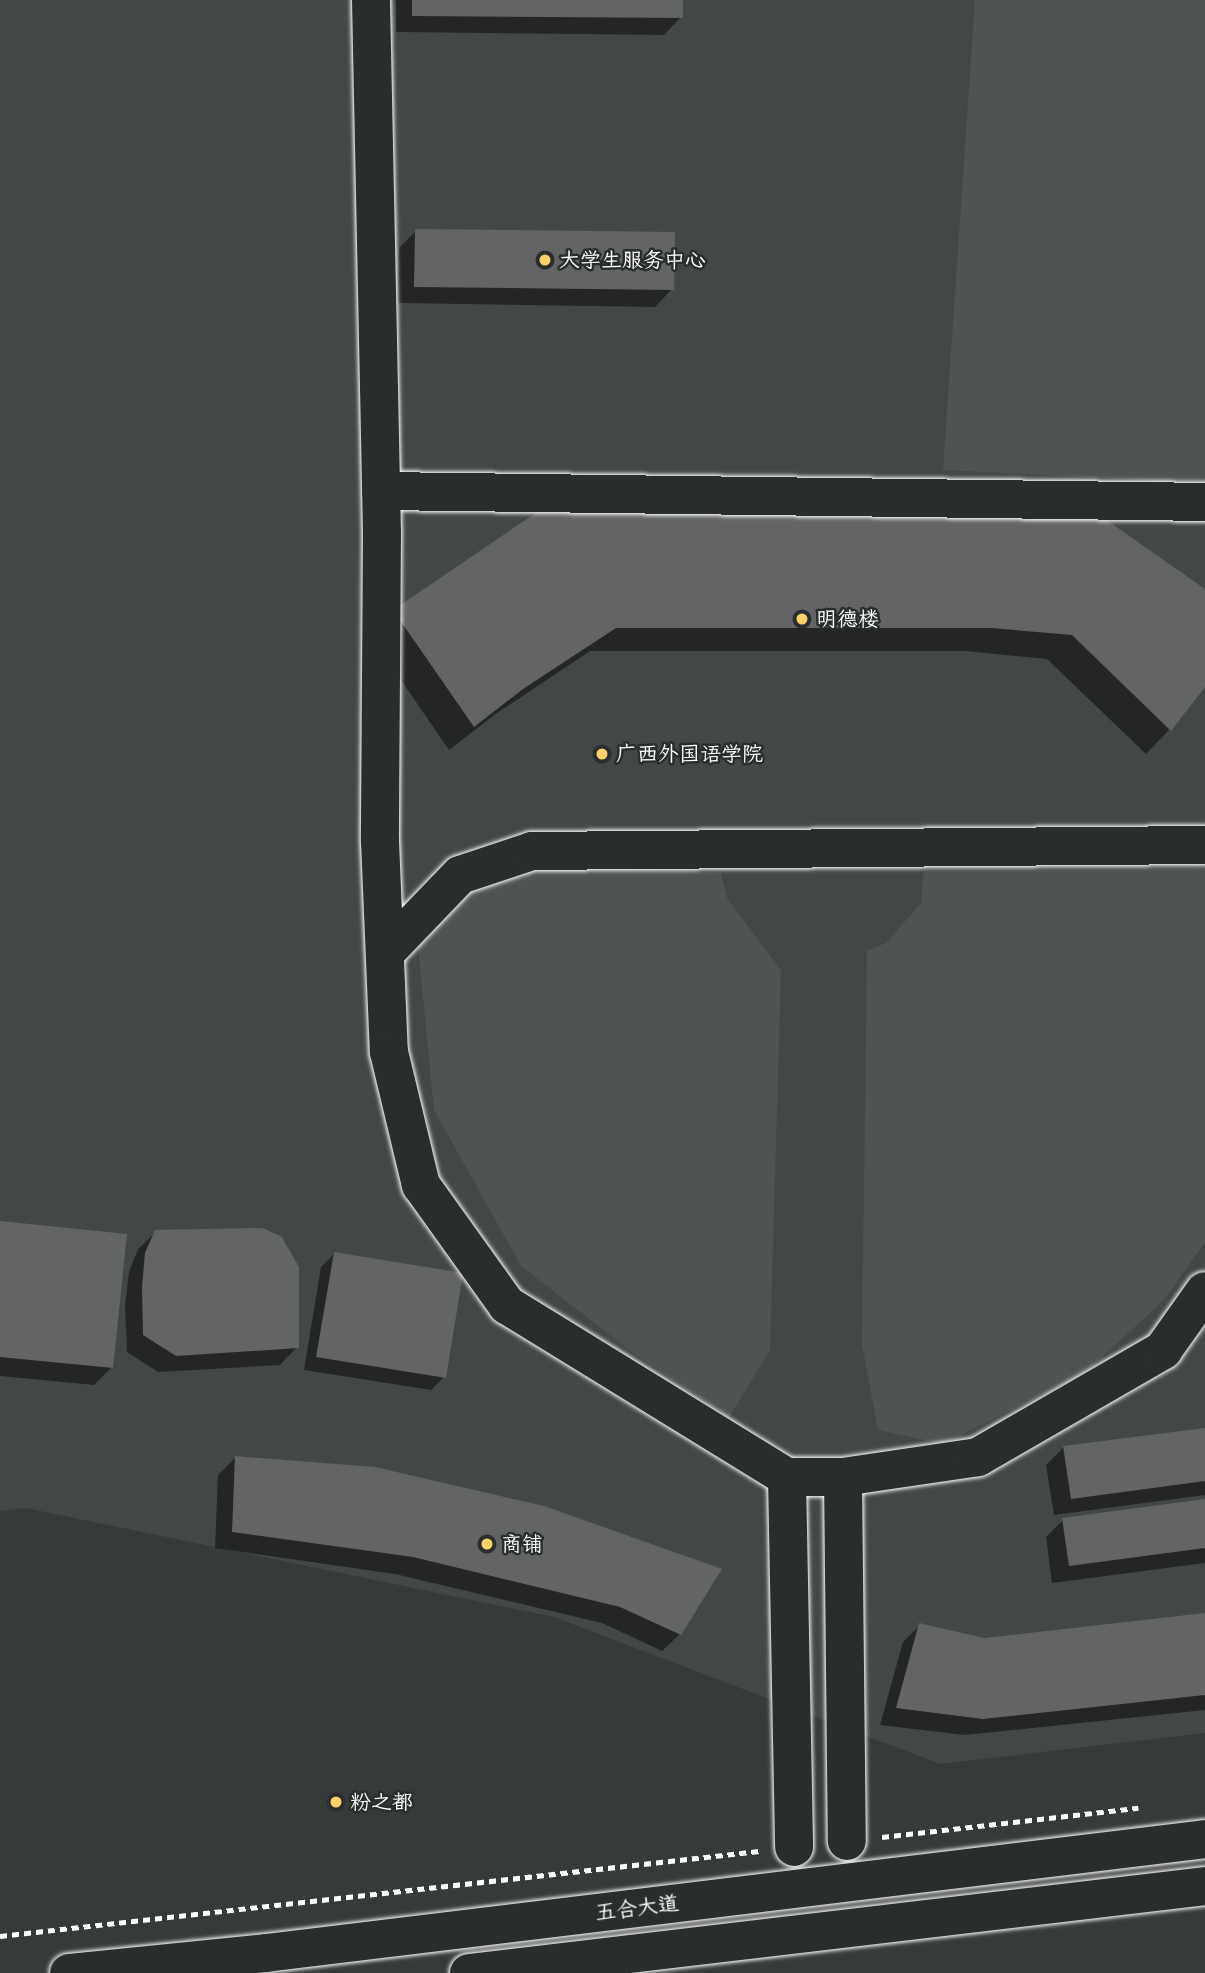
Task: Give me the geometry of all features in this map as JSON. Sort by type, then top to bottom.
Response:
[{"type":"main road","points":[[371,0],[382,491],[380,841],[389,1052],[421,1185],[507,1305],[787,1477],[843,1477],[978,1457],[1163,1350],[1205,1291]]},
{"type":"main road","points":[[382,491],[1205,502]]},
{"type":"main road","points":[[385,953],[460,875],[532,851],[1205,845]]},
{"type":"main road","points":[[787,1477],[794,1847]]},
{"type":"main road","points":[[843,1477],[847,1841]]},
{"type":"main road","name":"五合大道","points":[[69,1973],[280,1951],[1205,1839]]},
{"type":"main road","points":[[469,1973],[1205,1886]]},
{"type":"path","points":[[847,1841],[1150,1807]]},
{"type":"path","points":[[0,1936],[794,1847]]},
{"type":"shaded area","name":"广西外国语学院","points":[[0,0],[1205,0],[1205,1733],[940,1764],[554,1617],[26,1508],[0,1511]]},
{"type":"shaded area","points":[[975,0],[1205,0],[1205,483],[943,470]]},
{"type":"shaded area","points":[[531,865],[721,873],[727,898],[781,970],[770,1350],[729,1417],[629,1350],[521,1266],[434,1110],[418,946],[461,892]]},
{"type":"shaded area","points":[[924,865],[1205,867],[1205,1242],[1165,1299],[1084,1374],[943,1444],[878,1430],[862,1344],[867,951],[886,943],[921,903]]},
{"type":"building","points":[[412,0],[683,0],[683,18],[412,16]]},
{"type":"building","name":"大学生服务中心","points":[[415,229],[675,232],[674,290],[414,287]]},
{"type":"building","name":"明德楼","points":[[546,506],[1098,514],[1205,589],[1205,687],[1171,731],[1072,635],[991,628],[616,628],[523,689],[474,727],[393,610]]},
{"type":"building","points":[[0,1221],[127,1234],[113,1368],[0,1357]]},
{"type":"building","points":[[262,1228],[281,1236],[299,1267],[299,1348],[176,1356],[143,1335],[142,1287],[145,1253],[155,1230]]},
{"type":"building","points":[[334,1252],[463,1273],[446,1378],[316,1357]]},
{"type":"building","points":[[1205,1428],[1205,1481],[1071,1499],[1063,1446]]},
{"type":"building","name":"商铺","points":[[235,1456],[375,1467],[544,1506],[722,1569],[681,1635],[620,1607],[413,1557],[232,1532]]},
{"type":"building","points":[[1205,1499],[1205,1548],[1069,1566],[1062,1518]]},
{"type":"building","points":[[1205,1613],[1205,1695],[983,1719],[896,1708],[919,1623],[984,1638]]},
{"type":"place","name":"大学生服务中心","points":[[545,260]]},
{"type":"place","name":"明德楼","points":[[802,619]]},
{"type":"place","name":"广西外国语学院","points":[[602,754]]},
{"type":"place","name":"商铺","points":[[487,1544]]},
{"type":"place","name":"粉之都","points":[[336,1802]]}]
